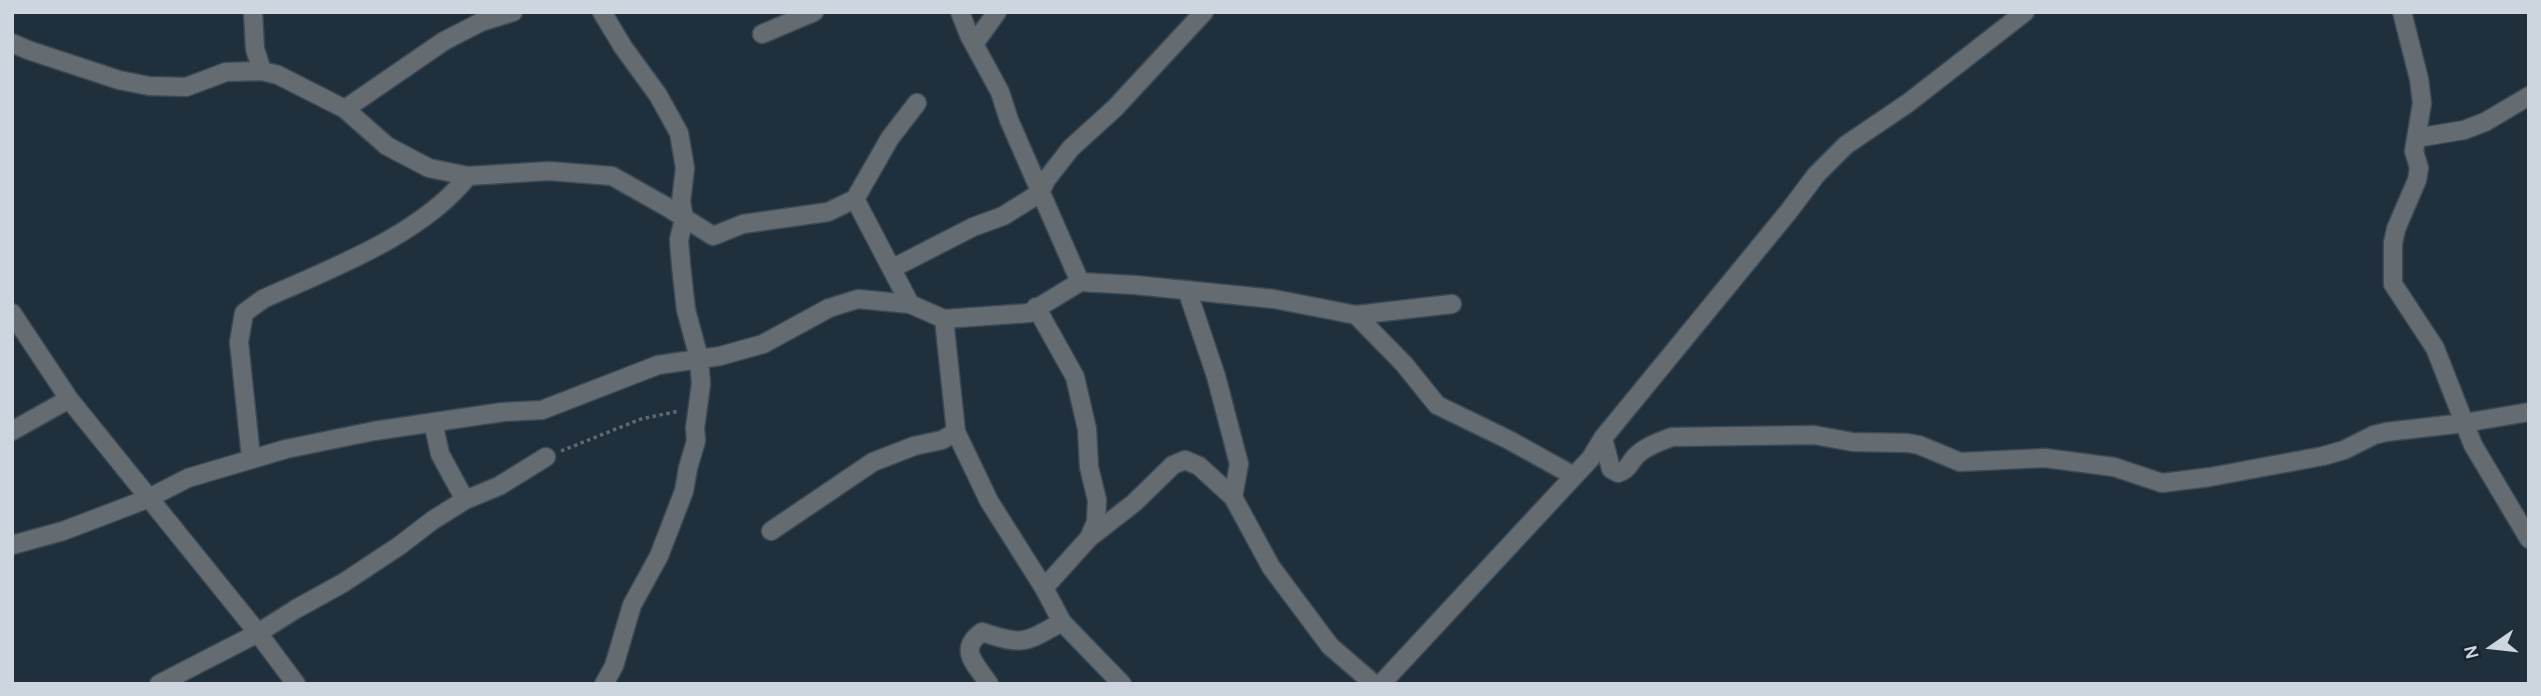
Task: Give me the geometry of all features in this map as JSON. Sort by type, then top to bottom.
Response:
[{"type":"street","points":[[253,12],[255,48],[262,71]]},
{"type":"street","points":[[345,109],[444,41],[481,22],[513,12]]},
{"type":"street","points":[[602,12],[623,47],[658,95],[679,133],[685,168],[681,202],[684,218],[679,240],[681,265],[686,310],[699,358],[696,441],[677,513],[659,556],[632,605],[614,666],[604,684]]},
{"type":"street","points":[[762,34],[814,12]]},
{"type":"street","points":[[960,12],[1000,92],[1009,120],[1080,282]]},
{"type":"street","points":[[974,44],[997,12]]},
{"type":"street","points":[[893,268],[973,227],[1003,216],[1040,193],[1046,180],[1071,148],[1115,108],[1204,12]]},
{"type":"street","points":[[1381,684],[1591,458],[1603,438],[1816,175],[1846,145],[1908,103],[2025,12]]},
{"type":"street","points":[[2402,12],[2422,93],[2414,151],[2419,168],[2417,180],[2396,229],[2392,255],[2393,284],[2435,348],[2473,445],[2529,539]]},
{"type":"street","points":[[12,43],[119,80],[149,86],[186,87],[226,72],[262,71],[278,75],[345,109],[387,146],[429,168],[468,176],[549,171],[612,176],[713,236],[743,223],[828,212],[855,199],[890,138],[917,103]]},
{"type":"street","points":[[2416,138],[2464,130],[2485,122],[2529,96]]},
{"type":"street","points":[[251,458],[244,412],[239,342],[244,313],[263,299],[394,237],[447,199],[468,176]]},
{"type":"street","points":[[855,199],[910,304]]},
{"type":"street","points":[[12,545],[63,531],[147,499],[188,478],[251,458],[374,431],[503,412],[542,410],[657,365],[720,356],[763,344],[829,308],[858,299],[910,304],[944,319],[1029,313],[1080,282],[1274,299],[1356,315],[1452,304]]},
{"type":"street","points":[[1187,290],[1216,376],[1239,464],[1233,497]]},
{"type":"street","points":[[1036,307],[1075,377],[1087,429],[1089,467],[1097,500],[1096,522],[1089,538]]},
{"type":"street","points":[[12,313],[69,399],[296,684]]},
{"type":"street","points":[[1356,315],[1404,364],[1437,405],[1509,440],[1574,477]]},
{"type":"street","points":[[944,319],[956,432],[989,501],[1044,588],[1062,622],[1122,684]]},
{"type":"street","points":[[12,431],[69,399]]},
{"type":"street","points":[[1603,438],[1611,469],[1618,473],[1628,469],[1635,457],[1651,445],[1672,437],[1814,435],[1853,442],[1919,445],[1960,461],[2045,458],[2114,467],[2162,483],[2210,478],[2323,456],[2386,432],[2529,412]]},
{"type":"street","points":[[433,422],[440,454],[466,500]]},
{"type":"street","points":[[771,531],[873,462],[914,446],[942,440],[956,432]]},
{"type":"street","points":[[159,684],[258,633],[343,583],[433,520],[466,500],[499,486],[546,457]]},
{"type":"street","points":[[1044,588],[1089,538],[1134,503],[1173,465],[1185,460],[1199,466],[1233,497],[1271,567],[1330,646],[1374,684]]},
{"type":"street","points":[[989,684],[971,656],[968,647],[971,640],[982,632],[1016,642],[1028,641],[1062,622]]},
{"type":"path","points":[[546,457],[641,419],[699,408]]}]
